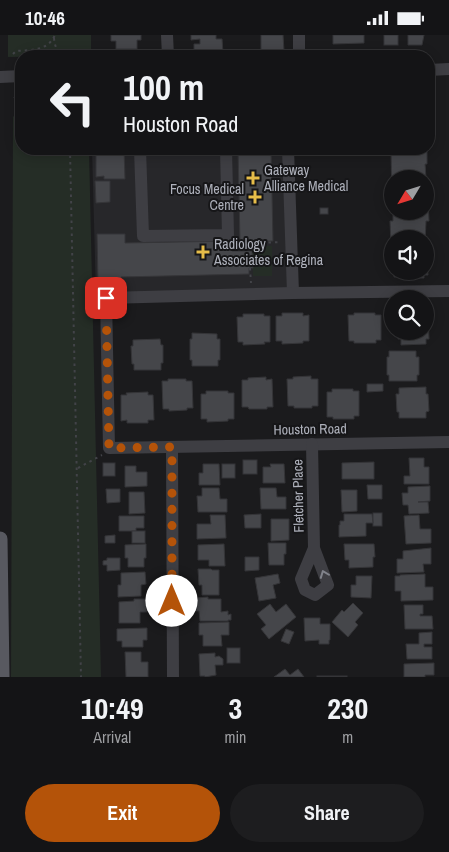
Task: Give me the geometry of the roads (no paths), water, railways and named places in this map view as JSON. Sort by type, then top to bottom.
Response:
[{"type":"main road","points":[[0,539],[2,677]]},
{"type":"street","points":[[168,35],[168,50]]},
{"type":"street","points":[[299,35],[299,50]]},
{"type":"street","points":[[435,70],[449,69]]},
{"type":"street","points":[[0,77],[15,76]]},
{"type":"street","points":[[140,155],[143,237],[228,235],[226,155]]},
{"type":"street","points":[[288,155],[293,293],[449,291]]},
{"type":"street","name":"Houston Road","points":[[293,293],[106,298],[109,448],[449,443]]},
{"type":"street","name":"Fletcher Place","points":[[312,444],[314,548]]},
{"type":"street","points":[[172,447],[172,677]]},
{"type":"place","name":"Gateway Alliance Medical","points":[[253,178]]},
{"type":"place","name":"Focus Medical Centre","points":[[255,197]]},
{"type":"place","name":"Radiology Associates of Regina","points":[[203,252]]}]
